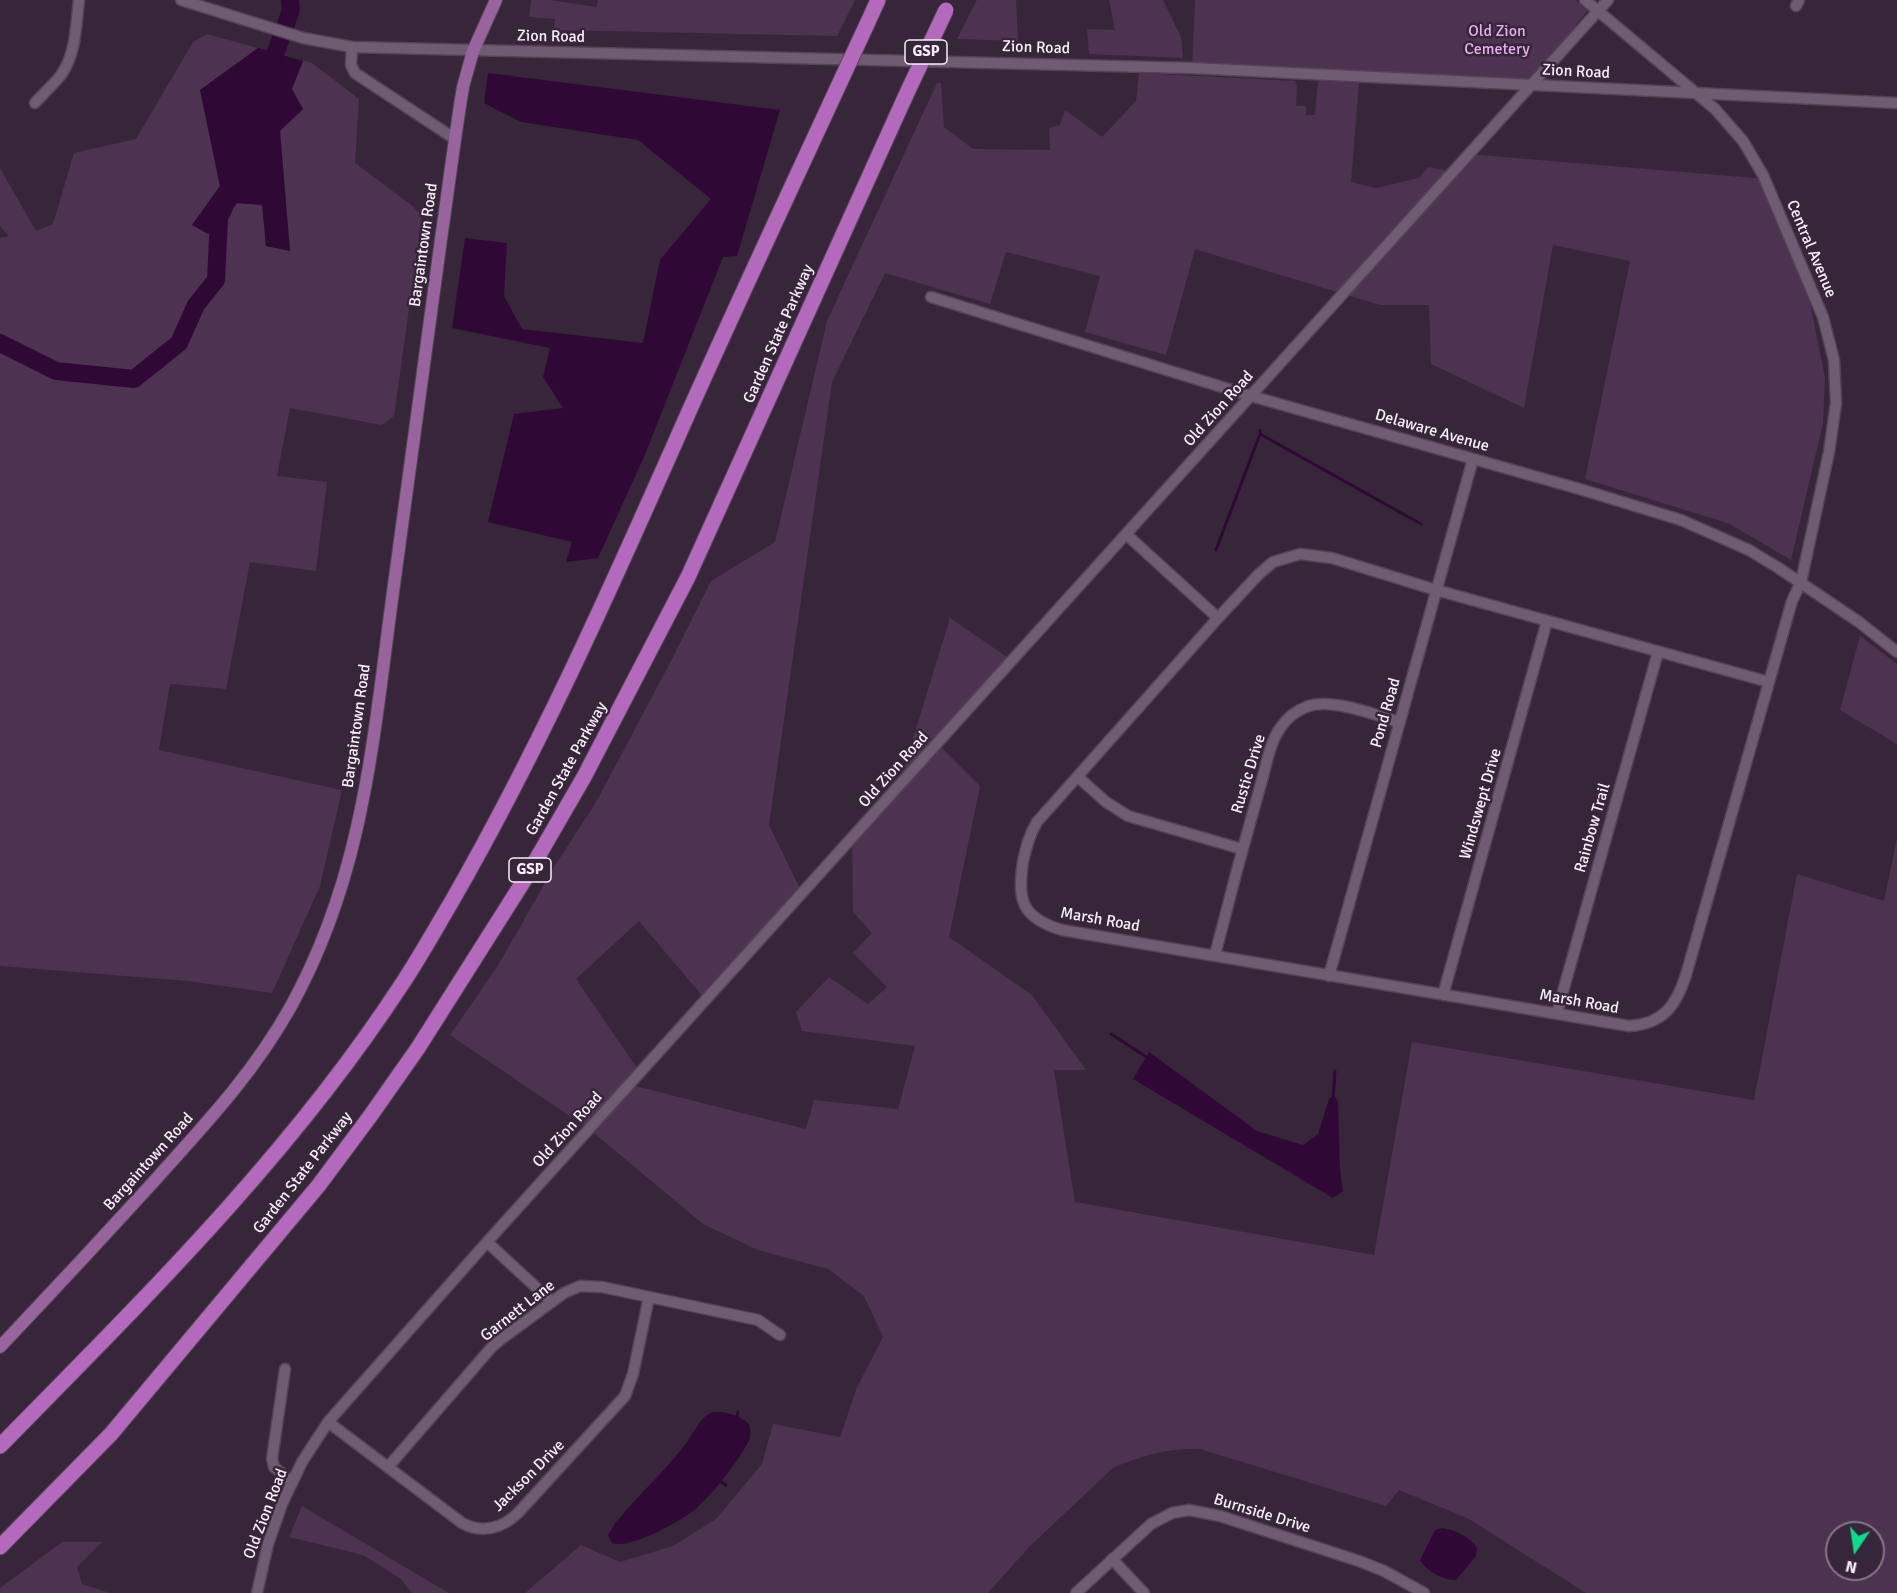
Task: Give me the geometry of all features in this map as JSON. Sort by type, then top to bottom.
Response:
[{"type":"highway","name":"Garden State Parkway","points":[[0,1446],[137,1306],[263,1169],[334,1081],[403,983],[493,829],[539,740],[878,0]]},
{"type":"highway","name":"Garden State Parkway","points":[[0,1547],[111,1434],[319,1185],[424,1040],[525,879],[584,777],[688,577],[948,5]]},
{"type":"main road","name":"Bargaintown Road","points":[[0,1347],[237,1089],[290,1007],[326,935],[350,863],[365,794],[463,87],[473,51],[496,0]]},
{"type":"street","points":[[34,103],[61,74],[68,61],[73,46],[78,0]]},
{"type":"street","name":"Zion Road","points":[[181,0],[317,42],[352,46],[473,51],[1144,66],[1897,103]]},
{"type":"street","name":"Central Avenue","points":[[1585,0],[1696,93],[1731,127],[1760,167],[1816,300],[1832,347],[1836,376],[1835,420],[1801,582]]},
{"type":"street","name":"Old Zion Road","points":[[257,1593],[268,1544],[292,1482],[328,1422],[487,1242],[1608,0]]},
{"type":"street","points":[[352,46],[351,65],[355,73],[456,138]]},
{"type":"street","name":"Delaware Avenue","points":[[931,297],[1251,396],[1681,520],[1749,550],[1801,582],[1859,622],[1897,652]]},
{"type":"street","name":"Pond Road","points":[[1329,976],[1473,459]]},
{"type":"street","points":[[1126,534],[1218,618]]},
{"type":"street","name":"Marsh Road","points":[[1769,682],[1436,590],[1332,558],[1300,554],[1273,562],[1218,618],[1037,822],[1029,837],[1020,891],[1029,911],[1039,921],[1062,930],[1629,1026],[1652,1022],[1662,1016],[1678,997],[1769,682],[1792,601],[1801,582]]},
{"type":"street","name":"Windswept Drive","points":[[1443,995],[1547,621]]},
{"type":"street","name":"Rainbow Trail","points":[[1557,1013],[1658,652]]},
{"type":"street","name":"Rustic Drive","points":[[1215,955],[1242,849],[1271,750],[1280,728],[1293,714],[1306,707],[1321,704],[1338,706],[1400,722]]},
{"type":"street","points":[[1078,777],[1106,802],[1128,816],[1242,849]]},
{"type":"street","points":[[487,1242],[552,1302]]},
{"type":"street","name":"Garnett Lane","points":[[388,1467],[491,1348],[564,1293],[585,1285],[758,1320],[780,1335]]},
{"type":"street","name":"Jackson Drive","points":[[328,1422],[466,1525],[485,1528],[506,1522],[625,1396],[632,1380],[649,1297]]},
{"type":"street","points":[[285,1369],[272,1459],[274,1467],[292,1482]]},
{"type":"street","name":"Burnside Drive","points":[[1076,1593],[1154,1521],[1177,1512],[1195,1510],[1366,1563],[1424,1593]]},
{"type":"street","points":[[1112,1559],[1144,1593]]},
{"type":"green space","points":[[531,0],[549,0],[597,7],[598,0],[855,0],[837,36],[554,30],[555,19],[529,17]]},
{"type":"green space","points":[[977,0],[1016,0],[1018,41],[957,39]]},
{"type":"green space","points":[[1109,0],[1163,0],[1181,37],[1183,58],[1089,54],[1087,29],[1115,30]]},
{"type":"green space","name":"Old Zion Cemetery","points":[[1195,0],[1576,0],[1587,11],[1530,84],[1192,68]]},
{"type":"green space","points":[[207,34],[258,48],[200,90],[220,186],[193,224],[208,234],[237,203],[263,205],[266,246],[290,251],[280,131],[303,109],[291,89],[303,61],[312,63],[359,99],[355,163],[410,204],[422,216],[394,416],[382,425],[290,408],[277,476],[327,482],[316,571],[250,562],[226,689],[170,684],[159,750],[342,790],[320,886],[272,993],[188,981],[0,966],[0,238],[9,236],[0,226],[0,168],[36,231],[53,224],[74,153],[136,139],[193,42]]},
{"type":"green space","points":[[1139,73],[1295,81],[1296,106],[1306,106],[1306,115],[1315,115],[1318,81],[1359,83],[1351,182],[1376,188],[1419,178],[1428,167],[1451,171],[1467,154],[1766,179],[1803,267],[1825,378],[1823,423],[1791,560],[1730,524],[1585,479],[1630,261],[1553,245],[1524,408],[1431,364],[1429,305],[1380,305],[1195,249],[1166,355],[1085,332],[1100,276],[1006,252],[990,304],[885,273],[832,382],[769,825],[801,891],[704,998],[639,921],[576,979],[639,1071],[627,1084],[806,1129],[814,1100],[898,1109],[915,1046],[802,1031],[796,1012],[829,977],[868,1004],[887,987],[853,953],[872,933],[853,912],[852,836],[899,784],[950,618],[1010,659],[936,742],[980,786],[949,937],[1032,995],[1086,1070],[1054,1070],[1075,1202],[1374,1255],[1412,1042],[1754,1100],[1797,874],[1884,901],[1897,838],[1897,1593],[1586,1593],[1469,1519],[1399,1490],[1386,1506],[1200,1449],[1189,1449],[1156,1453],[1113,1468],[1030,1546],[988,1593],[525,1593],[581,1545],[620,1562],[673,1546],[716,1519],[762,1464],[773,1424],[840,1437],[857,1387],[883,1337],[864,1296],[828,1269],[758,1250],[703,1224],[589,1129],[450,1035],[499,964],[554,867],[595,804],[711,581],[775,542],[827,321],[937,83],[941,83],[944,127],[973,149],[1050,150],[1049,128],[1060,125],[1065,110],[1102,137],[1136,101]]},
{"type":"green space","points":[[1860,636],[1897,664],[1897,744],[1840,710]]},
{"type":"green space","points":[[302,1506],[449,1593],[412,1593],[401,1579],[363,1555],[289,1537]]},
{"type":"green space","points":[[62,1542],[102,1542],[77,1567],[82,1584],[110,1593],[0,1593],[0,1588]]},
{"type":"shaded area","points":[[258,48],[303,61],[292,89],[303,109],[280,131],[290,251],[266,246],[262,205],[237,203],[208,234],[192,225],[220,186],[200,90]]},
{"type":"shaded area","points":[[488,73],[780,110],[737,256],[723,257],[644,457],[598,558],[566,562],[572,542],[488,522],[514,414],[563,408],[543,377],[550,348],[452,328],[465,238],[507,243],[504,296],[522,329],[643,343],[660,260],[711,199],[638,140],[521,122],[484,103]]},
{"type":"shaded area","points":[[1149,1052],[1257,1131],[1303,1145],[1318,1134],[1329,1099],[1333,1095],[1338,1101],[1340,1170],[1343,1191],[1333,1198],[1133,1079]]},
{"type":"shaded area","points":[[713,1412],[737,1416],[746,1421],[750,1428],[750,1438],[746,1446],[725,1477],[700,1505],[676,1522],[642,1539],[620,1544],[612,1543],[608,1535],[616,1522],[672,1461],[702,1420]]},
{"type":"shaded area","points":[[1442,1528],[1461,1534],[1477,1548],[1476,1556],[1456,1580],[1435,1574],[1420,1560],[1435,1530]]},
{"type":"waterway","points":[[260,70],[273,60],[291,10],[290,0]]},
{"type":"waterway","points":[[0,343],[56,371],[134,379],[179,343],[196,305],[216,280],[219,218],[228,199]]},
{"type":"waterway","points":[[1216,550],[1260,430]]},
{"type":"waterway","points":[[1260,434],[1421,524]]},
{"type":"waterway","points":[[1111,1034],[1148,1058]]},
{"type":"waterway","points":[[1333,1099],[1335,1071]]},
{"type":"waterway","points":[[737,1417],[738,1412]]},
{"type":"waterway","points":[[720,1481],[726,1485]]}]
